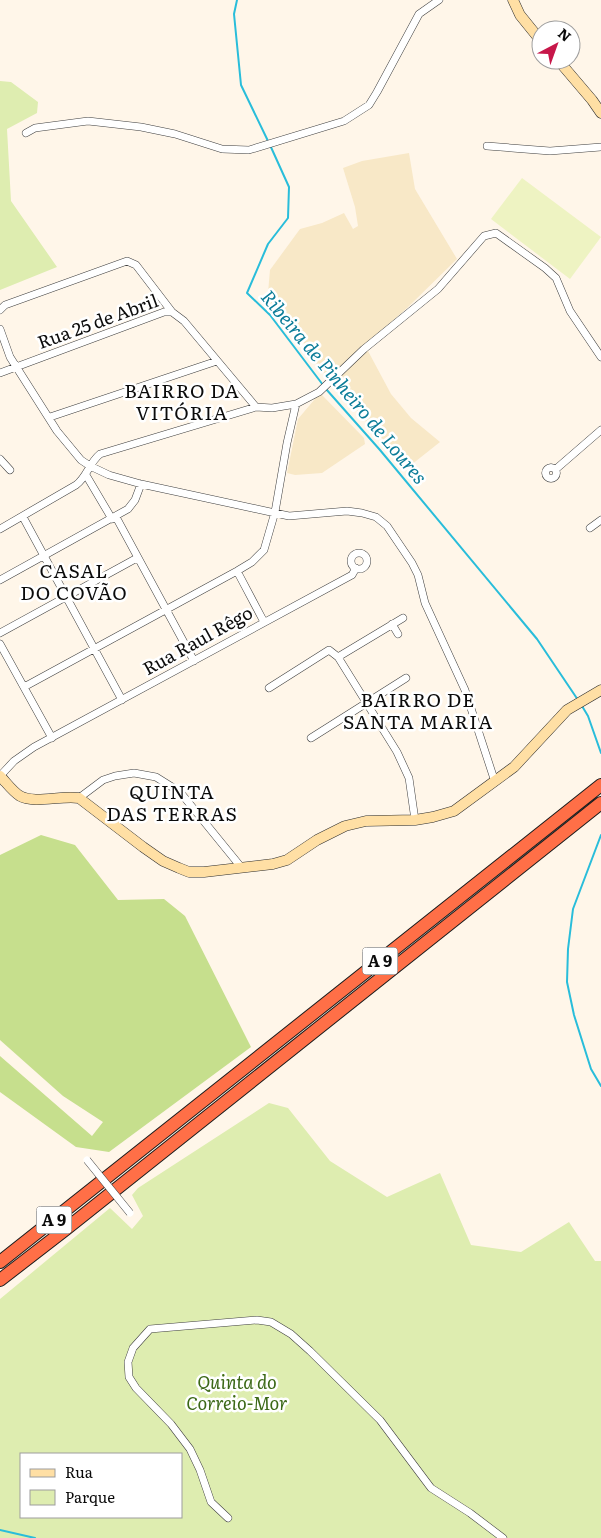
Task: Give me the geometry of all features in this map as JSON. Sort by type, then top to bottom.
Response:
[{"type":"highway","name":"A 9","points":[[0,1262],[601,785]]},
{"type":"highway","name":"A 9","points":[[0,1280],[601,803]]},
{"type":"highway","points":[[0,1255],[108,1177]]},
{"type":"highway","points":[[0,1285],[48,1243]]},
{"type":"street","points":[[26,133],[36,128],[88,121],[175,134],[222,149],[249,150],[344,121],[369,105],[419,14],[439,0]]},
{"type":"street","points":[[513,0],[520,15],[531,29]]},
{"type":"street","points":[[566,70],[601,113]]},
{"type":"street","points":[[487,146],[550,151],[601,147]]},
{"type":"street","points":[[0,529],[76,486],[83,480],[93,459],[100,454],[256,407],[272,408],[296,404],[319,392],[364,349],[438,289],[484,236],[491,233],[496,233],[556,278],[579,326],[601,357]]},
{"type":"street","points":[[0,310],[6,305],[127,261],[136,265],[172,312]]},
{"type":"street","name":"Rua 25 de Abril","points":[[0,373],[164,312],[172,312],[184,321],[256,407]]},
{"type":"street","points":[[0,329],[10,357],[70,448],[81,460],[90,466],[108,475],[141,484],[289,516],[347,510],[376,518],[387,526],[418,575],[425,603],[465,690],[495,782]]},
{"type":"street","points":[[50,417],[217,361]]},
{"type":"street","points":[[24,688],[237,571],[252,562],[264,550],[275,512],[296,404]]},
{"type":"street","points":[[556,469],[601,430]]},
{"type":"street","points":[[0,459],[10,470]]},
{"type":"street","points":[[86,475],[138,558],[194,660]]},
{"type":"street","points":[[0,580],[128,509],[135,500],[141,484]]},
{"type":"street","points":[[23,517],[122,700]]},
{"type":"street","points":[[590,528],[601,520]]},
{"type":"street","points":[[0,634],[138,558]]},
{"type":"street","name":"Rua Raul Rêgo","points":[[0,776],[14,761],[52,738],[352,575],[356,568]]},
{"type":"street","points":[[237,571],[264,622]]},
{"type":"street","points":[[338,657],[403,618]]},
{"type":"street","points":[[392,624],[398,634]]},
{"type":"street","points":[[0,644],[52,738]]},
{"type":"street","points":[[269,688],[329,650],[338,657],[397,752],[409,778],[415,820]]},
{"type":"street","points":[[311,738],[406,678]]},
{"type":"street","points":[[0,776],[20,796],[29,799],[72,796],[79,798],[163,861],[190,872],[273,864],[287,860],[317,840],[345,826],[366,821],[415,820],[454,811],[514,766],[572,706],[598,692]]},
{"type":"street","points":[[79,798],[103,780],[115,776],[134,773],[156,778],[180,792],[242,867]]},
{"type":"street","points":[[87,1160],[130,1213]]},
{"type":"street","points":[[228,1518],[211,1502],[200,1470],[186,1443],[159,1410],[136,1388],[129,1377],[128,1362],[133,1348],[150,1330],[257,1320],[271,1322],[291,1334],[310,1351],[380,1420],[431,1488],[503,1538]]},
{"type":"shaded area","points":[[409,153],[415,189],[457,259],[407,308],[364,346],[391,394],[411,418],[440,442],[411,465],[372,429],[328,375],[321,371],[304,343],[276,314],[269,303],[268,293],[270,270],[300,229],[322,223],[344,213],[353,229],[358,226],[355,207],[343,168],[362,161]]},
{"type":"shaded area","points":[[320,393],[364,438],[365,444],[322,473],[295,475],[287,473],[298,419]]},
{"type":"green space","points":[[0,81],[11,82],[38,102],[37,113],[7,129],[11,201],[57,267],[0,290]]},
{"type":"green space","points":[[522,178],[601,237],[570,279],[491,219]]},
{"type":"green space","points":[[41,835],[75,845],[118,900],[164,899],[185,916],[251,1047],[109,1152],[76,1147],[0,1092],[0,1056],[92,1136],[103,1122],[63,1096],[0,1040],[0,855]]},
{"type":"green space","name":"Quinta do Correio-Mor","points":[[269,1103],[288,1108],[330,1161],[387,1197],[440,1173],[471,1245],[521,1252],[569,1222],[595,1261],[601,1261],[601,1538],[0,1538],[0,1299],[110,1208],[132,1229],[143,1216],[132,1195],[138,1188]]},
{"type":"waterway","name":"Ribeira de Pinheiro de Loures","points":[[237,0],[234,14],[241,85],[268,141]]},
{"type":"waterway","name":"Ribeira de Pinheiro de Loures","points":[[270,145],[289,187],[288,218],[268,244],[247,293],[270,315],[323,385]]},
{"type":"waterway","name":"Ribeira de Pinheiro de Loures","points":[[326,389],[380,450],[537,639],[578,700]]},
{"type":"waterway","name":"Ribeira de Pinheiro de Loures","points":[[582,706],[588,716],[601,753]]},
{"type":"waterway","name":"Ribeira de Pinheiro de Loures","points":[[601,835],[573,909],[568,949],[567,982],[574,1015],[591,1069],[601,1086]]},
{"type":"waterway","points":[[0,1530],[35,1538]]},
{"type":"district","name":"BAIRRO DA VITÓRIA","points":[[182,402]]},
{"type":"district","name":"CASAL DO COVÃO","points":[[74,582]]},
{"type":"district","name":"BAIRRO DE SANTA MARIA","points":[[418,711]]},
{"type":"district","name":"QUINTA DAS TERRAS","points":[[172,803]]}]
